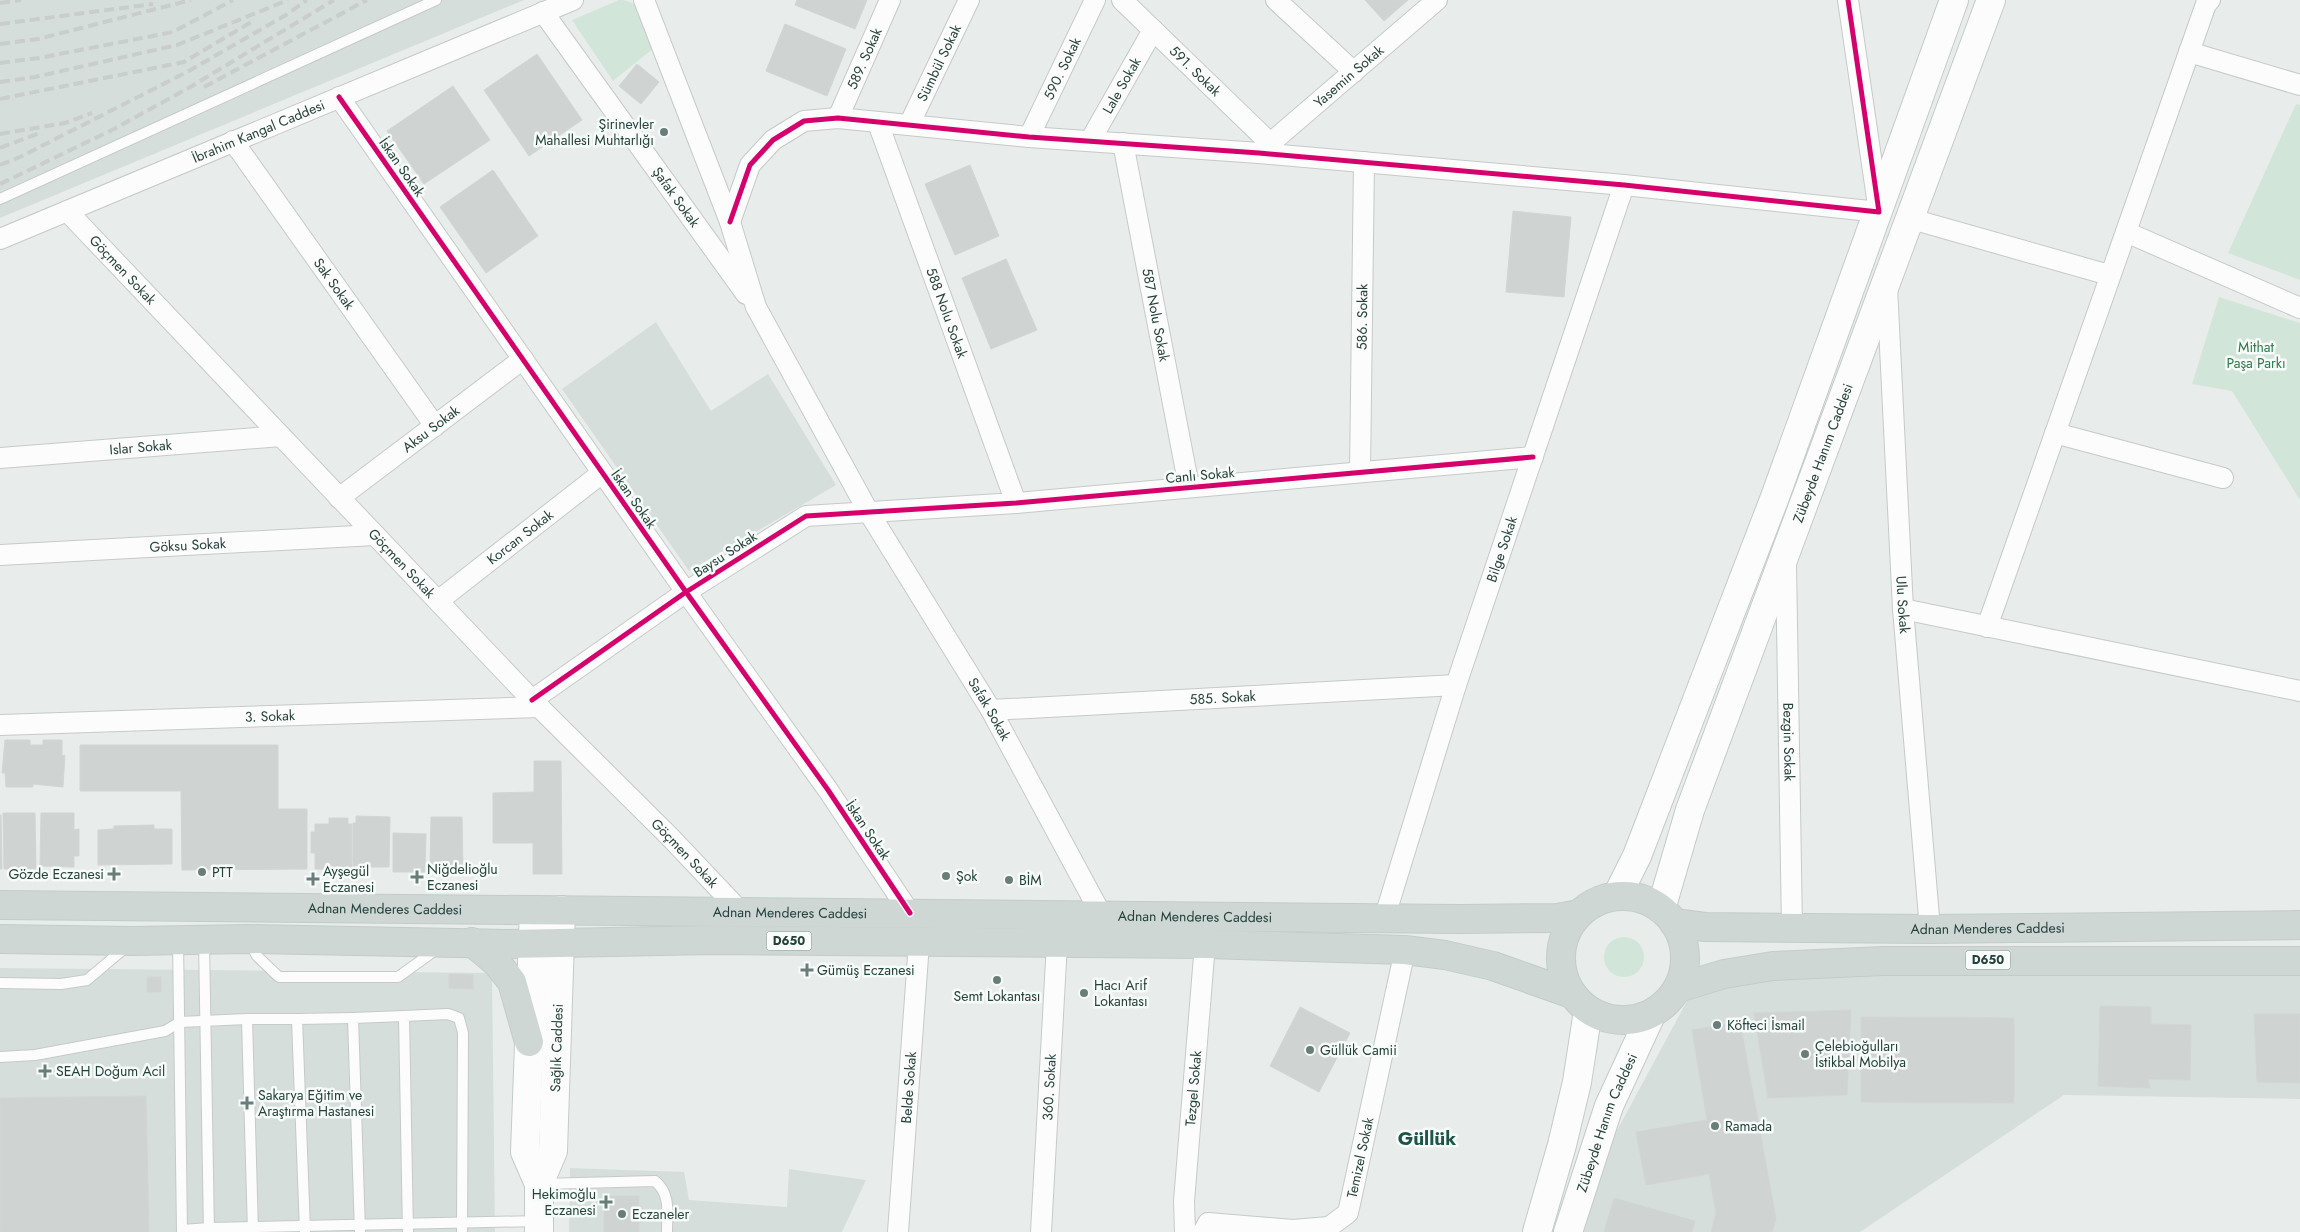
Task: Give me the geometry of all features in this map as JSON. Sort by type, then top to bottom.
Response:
[{"type":"main road","points":[[1617,896],[1637,856],[1664,788],[1775,497],[1954,0]]},
{"type":"main road","name":"Zübeyde Hanım Caddesi","points":[[1668,916],[1690,810],[1786,554],[1908,218],[1991,0]]},
{"type":"main road","points":[[1629,895],[1650,901],[1668,916],[1679,930],[1685,949],[1685,969],[1678,988],[1667,1003],[1651,1015],[1632,1020],[1612,1020],[1580,1003],[1565,984],[1560,962],[1562,941],[1572,921],[1594,903],[1607,897],[1617,896],[1629,895]]},
{"type":"main road","name":"Adnan Menderes Caddesi","points":[[0,905],[1558,918],[1579,914]]},
{"type":"main road","name":"Sağlık Caddesi","points":[[534,910],[525,1152],[539,1184]]},
{"type":"main road","name":"Sağlık Caddesi","points":[[539,1227],[539,1184],[553,1151],[561,910]]},
{"type":"main road","name":"Adnan Menderes Caddesi","points":[[1668,916],[1705,927],[1930,929],[2300,925]]},
{"type":"main road","name":"Adnan Menderes Caddesi","points":[[0,939],[132,941],[248,939],[444,944],[472,942],[561,943],[713,940],[1205,944],[1405,950],[1445,955],[1494,966],[1580,1003]]},
{"type":"main road","points":[[472,942],[497,964],[512,982],[529,1042]]},
{"type":"main road","points":[[559,1009],[565,979],[575,960],[589,952],[629,942]]},
{"type":"main road","name":"D650","points":[[1678,988],[1724,974],[1773,966],[1800,964],[1883,961],[2300,961]]},
{"type":"main road","points":[[1537,1232],[1577,1082],[1580,1003]]},
{"type":"main road","name":"Zübeyde Hanım Caddesi","points":[[1568,1232],[1609,1106],[1651,1015]]},
{"type":"street","name":"İbrahim Kangal Caddesi","points":[[0,239],[573,0]]},
{"type":"street","name":"Şafak Sokak","points":[[644,0],[730,222],[756,307]]},
{"type":"street","name":"589. Sokak","points":[[838,118],[890,0]]},
{"type":"street","name":"Sümbül Sokak","points":[[909,126],[969,0]]},
{"type":"street","name":"590. Sokak","points":[[1029,137],[1095,0]]},
{"type":"street","name":"591. Sokak","points":[[1122,0],[1265,148]]},
{"type":"street","points":[[1276,0],[1354,72]]},
{"type":"street","name":"Yasemin Sokak","points":[[1265,148],[1437,0]]},
{"type":"street","points":[[730,222],[750,165],[773,140],[804,121],[838,118],[1029,137],[1123,143],[1265,148],[1364,162],[1624,185],[1879,212],[1848,0]]},
{"type":"street","points":[[1987,627],[2109,275],[2126,232],[2206,4],[2210,0]]},
{"type":"street","name":"Şafak Sokak","points":[[543,12],[756,307],[868,511]]},
{"type":"street","name":"Lale Sokak","points":[[1090,141],[1153,30]]},
{"type":"street","points":[[2189,52],[2300,85]]},
{"type":"street","name":"İskan Sokak","points":[[339,97],[602,473],[828,790],[910,913]]},
{"type":"street","name":"588 Nolu Sokak","points":[[878,123],[1016,503]]},
{"type":"street","name":"Sak Sokak","points":[[233,142],[434,426]]},
{"type":"street","name":"587 Nolu Sokak","points":[[1123,143],[1189,487]]},
{"type":"street","name":"586. Sokak","points":[[1360,472],[1364,162]]},
{"type":"street","name":"Bilge Sokak","points":[[1385,916],[1456,685],[1624,185]]},
{"type":"street","name":"Göçmen Sokak","points":[[66,211],[536,704],[670,837],[741,912]]},
{"type":"street","points":[[1908,218],[2109,275]]},
{"type":"street","points":[[2126,232],[2300,308]]},
{"type":"street","name":"Ulu Sokak","points":[[1887,278],[1903,609],[1930,929]]},
{"type":"street","name":"Aksu Sokak","points":[[339,498],[522,359]]},
{"type":"street","points":[[2055,433],[2223,478]]},
{"type":"street","name":"Islar Sokak","points":[[0,458],[281,436]]},
{"type":"street","name":"Canlı Sokak","points":[[868,511],[1016,503],[1533,457]]},
{"type":"street","name":"Korcan Sokak","points":[[438,601],[602,473]]},
{"type":"street","name":"Baysu Sokak","points":[[536,704],[686,592],[806,516],[868,511]]},
{"type":"street","name":"Safak Sokak","points":[[868,511],[991,710],[1101,914]]},
{"type":"street","name":"Göksu Sokak","points":[[0,555],[376,536]]},
{"type":"street","name":"Bezgin Sokak","points":[[1786,554],[1792,928]]},
{"type":"street","points":[[1903,609],[2300,691]]},
{"type":"street","name":"585. Sokak","points":[[991,710],[1456,685]]},
{"type":"street","name":"3. Sokak","points":[[0,725],[536,704]]},
{"type":"street","name":"Belde Sokak","points":[[898,1232],[919,942]]},
{"type":"street","name":"360. Sokak","points":[[1041,1232],[1057,943]]},
{"type":"street","name":"Tezgel Sokak","points":[[1185,1232],[1184,1202],[1205,944]]},
{"type":"street","name":"Temizel Sokak","points":[[1203,1232],[1208,1223],[1293,1230],[1329,1227],[1348,1213],[1405,950]]},
{"type":"lane","points":[[0,199],[436,0]]},
{"type":"lane","points":[[248,939],[257,956],[279,977],[398,977],[444,944]]},
{"type":"lane","points":[[191,940],[204,1020],[209,1230]]},
{"type":"lane","points":[[191,940],[180,1022],[182,1231],[539,1227]]},
{"type":"lane","points":[[0,983],[61,984],[87,980],[132,941]]},
{"type":"lane","points":[[0,1057],[35,1055],[165,1031],[180,1022],[448,1014],[459,1018],[463,1033],[462,1227]]},
{"type":"lane","points":[[404,1016],[408,1228]]},
{"type":"lane","points":[[353,1018],[360,1228]]},
{"type":"lane","points":[[247,1019],[253,1229]]},
{"type":"lane","points":[[297,1019],[305,1229]]},
{"type":"lane","points":[[539,1184],[655,1181],[664,1188],[667,1204],[667,1232]]},
{"type":"shaded area","points":[[0,0],[524,0],[0,218]]},
{"type":"shaded area","points":[[656,322],[711,411],[768,374],[836,485],[689,571],[562,389]]},
{"type":"shaded area","points":[[1803,962],[2300,971],[2300,1099],[2064,1095],[1860,1232],[1579,1232],[1600,1162],[1694,988]]},
{"type":"shaded area","name":"Sakarya Eğitim ve Araştırma Hastanesi","points":[[0,968],[492,973],[495,1232],[0,1232]]},
{"type":"shaded area","points":[[570,1168],[684,1172],[689,1200],[787,1207],[789,1169],[866,1180],[842,1232],[569,1232]]},
{"type":"green space","points":[[619,0],[627,1],[640,10],[647,23],[655,47],[613,81],[572,20]]},
{"type":"green space","points":[[2296,104],[2300,105],[2300,280],[2228,253]]},
{"type":"green space","name":"Mithat Paşa Parkı","points":[[2219,297],[2300,323],[2300,500],[2232,391],[2192,384]]},
{"type":"green space","points":[[1620,937],[1628,937],[1635,940],[1641,946],[1644,957],[1641,968],[1635,974],[1628,977],[1620,977],[1613,974],[1607,968],[1604,961],[1604,953],[1607,946],[1613,940]]},
{"type":"building","points":[[797,0],[867,0],[855,29],[795,5]]},
{"type":"building","points":[[1365,0],[1408,0],[1384,21]]},
{"type":"building","points":[[785,24],[846,49],[827,96],[766,71]]},
{"type":"building","points":[[537,54],[582,120],[529,156],[484,90]]},
{"type":"building","points":[[637,64],[659,82],[641,104],[619,86]]},
{"type":"building","points":[[453,86],[490,140],[424,184],[387,131]]},
{"type":"building","points":[[970,165],[999,236],[955,255],[925,184]]},
{"type":"building","points":[[493,170],[538,236],[486,273],[440,207]]},
{"type":"building","points":[[1513,211],[1571,217],[1564,297],[1506,292]]},
{"type":"building","points":[[1006,259],[1037,330],[991,349],[962,278]]},
{"type":"building","points":[[5,740],[30,740],[30,745],[43,745],[43,740],[62,740],[62,756],[65,755],[63,787],[33,784],[33,787],[6,787],[5,773],[2,773]]},
{"type":"building","points":[[80,745],[278,745],[278,809],[307,809],[307,869],[182,870],[181,791],[80,791]]},
{"type":"building","points":[[534,761],[561,761],[562,874],[533,874],[533,843],[493,843],[493,793],[534,792]]},
{"type":"building","points":[[3,813],[35,813],[36,869],[4,869]]},
{"type":"building","points":[[41,813],[74,813],[74,830],[79,829],[79,856],[74,856],[74,867],[40,866]]},
{"type":"building","points":[[1,815],[2,869],[0,869]]},
{"type":"building","points":[[356,816],[390,817],[389,867],[353,867],[353,823],[356,823]]},
{"type":"building","points":[[431,817],[462,817],[463,871],[436,871],[436,869],[430,869]]},
{"type":"building","points":[[329,818],[348,818],[348,824],[352,824],[352,870],[315,869],[315,853],[311,853],[311,832],[315,832],[315,824],[329,824]]},
{"type":"building","points":[[154,825],[154,829],[172,829],[172,864],[98,865],[98,830],[114,829],[114,826]]},
{"type":"building","points":[[393,833],[426,834],[425,872],[393,872]]},
{"type":"building","points":[[449,974],[473,975],[473,989],[449,988]]},
{"type":"building","points":[[147,977],[161,977],[161,992],[147,992]]},
{"type":"building","points":[[2100,1006],[2151,1007],[2151,1024],[2191,1025],[2190,1080],[2148,1079],[2150,1088],[2098,1086]]},
{"type":"building","name":"Güllük Camii","points":[[1300,1007],[1350,1033],[1319,1092],[1270,1066]]},
{"type":"building","name":"Çelebioğulları İstikbal Mobilya","points":[[1851,1010],[1847,1095],[1768,1098],[1754,1013]]},
{"type":"building","points":[[2254,1014],[2300,1014],[2300,1083],[2257,1082]]},
{"type":"building","points":[[1861,1017],[2014,1018],[2014,1103],[1861,1102]]},
{"type":"building","name":"Ramada","points":[[1740,1022],[1776,1219],[1772,1232],[1711,1232],[1716,1213],[1709,1174],[1646,1185],[1636,1132],[1707,1120],[1692,1030]]},
{"type":"building","points":[[146,1096],[149,1232],[0,1232],[0,1098]]},
{"type":"building","name":"Eczaneler","points":[[604,1196],[639,1196],[639,1232],[604,1232]]},
{"type":"building","points":[[1614,1198],[1695,1221],[1692,1232],[1604,1232]]},
{"type":"railway","points":[[0,3],[21,0]]},
{"type":"railway","points":[[0,44],[38,39],[191,0]]},
{"type":"railway","points":[[0,63],[39,58],[173,32],[233,0]]},
{"type":"railway","points":[[0,82],[35,77],[177,45],[288,0]]},
{"type":"railway","points":[[0,165],[20,157],[187,72],[286,15],[307,0]]},
{"type":"railway","points":[[0,184],[114,129],[192,86],[334,0]]},
{"type":"railway","points":[[204,87],[367,0]]},
{"type":"railway","points":[[0,24],[153,4]]},
{"type":"railway","points":[[0,99],[184,62],[253,21]]},
{"type":"railway","points":[[0,134],[65,123],[92,113]]},
{"type":"railway","points":[[0,148],[42,132]]},
{"type":"cycle path","points":[[730,222],[750,165],[773,140],[804,121],[838,118],[1029,137],[1259,153],[1624,185],[1879,212],[1848,0]]},
{"type":"cycle path","points":[[339,97],[686,592],[828,790],[910,913]]},
{"type":"cycle path","points":[[532,700],[686,592],[806,516],[1016,503],[1533,457]]},
{"type":"place","name":"Şirinevler Mahallesi Muhtarlığı","points":[[664,132]]},
{"type":"place","name":"PTT","points":[[202,872]]},
{"type":"place","name":"Gözde Eczanesi","points":[[114,874]]},
{"type":"place","name":"Şok","points":[[946,876]]},
{"type":"place","name":"Niğdelioğlu Eczanesi","points":[[417,877]]},
{"type":"place","name":"Ayşegül Eczanesi","points":[[313,879]]},
{"type":"place","name":"BİM","points":[[1009,880]]},
{"type":"place","name":"Gümüş Eczanesi","points":[[807,970]]},
{"type":"place","name":"Semt Lokantası","points":[[997,980]]},
{"type":"place","name":"Hacı Arif Lokantası","points":[[1084,993]]},
{"type":"place","name":"Köfteci İsmail","points":[[1717,1025]]},
{"type":"place","name":"Güllük Camii","points":[[1310,1050]]},
{"type":"place","name":"Çelebioğulları İstikbal Mobilya","points":[[1805,1054]]},
{"type":"place","name":"SEAH Doğum Acil","points":[[45,1071]]},
{"type":"place","name":"Sakarya Eğitim ve Araştırma Hastanesi","points":[[247,1103]]},
{"type":"place","name":"Ramada","points":[[1715,1126]]},
{"type":"place","name":"Hekimoğlu Eczanesi","points":[[606,1202]]},
{"type":"place","name":"Eczaneler","points":[[622,1214]]},
{"type":"district","name":"Güllük","points":[[1427,1138]]}]
